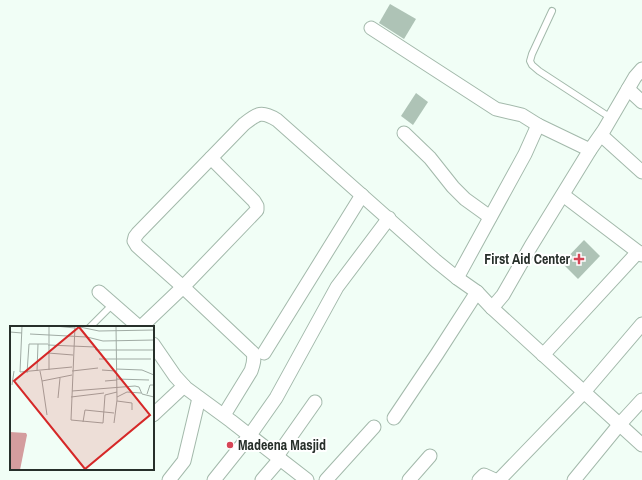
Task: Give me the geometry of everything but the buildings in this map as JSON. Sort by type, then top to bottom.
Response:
[{"type":"street","points":[[371,28],[496,109],[522,115],[538,125],[590,150]]},
{"type":"street","points":[[492,308],[503,295],[531,246],[590,150],[601,135],[635,77],[642,69]]},
{"type":"street","points":[[628,89],[642,102]]},
{"type":"street","points":[[224,415],[251,371],[254,357],[250,350],[183,286],[136,246],[134,242],[135,237],[211,158],[249,120],[258,114],[262,114],[268,115],[277,120],[436,261],[477,292],[492,308],[642,445]]},
{"type":"street","points":[[457,278],[525,154],[538,125]]},
{"type":"street","points":[[404,133],[430,158],[453,187],[465,199],[490,216]]},
{"type":"street","points":[[601,135],[642,172]]},
{"type":"street","points":[[141,326],[183,286],[257,210],[254,201],[211,158]]},
{"type":"street","points":[[264,353],[362,195]]},
{"type":"street","points":[[543,354],[640,253],[563,195]]},
{"type":"street","points":[[214,480],[250,435],[276,398],[337,287],[389,218]]},
{"type":"street","points":[[99,292],[139,326]]},
{"type":"street","points":[[394,418],[477,292]]},
{"type":"street","points":[[500,480],[584,392],[642,324]]},
{"type":"street","points":[[154,345],[175,376],[184,386],[224,415],[307,480]]},
{"type":"street","points":[[154,414],[184,386]]},
{"type":"street","points":[[169,480],[184,461],[199,398]]},
{"type":"street","points":[[574,480],[619,425],[642,400]]},
{"type":"street","points":[[262,480],[315,402]]},
{"type":"street","points":[[326,480],[374,427]]},
{"type":"street","points":[[409,480],[430,456]]},
{"type":"street","points":[[479,480],[484,475],[495,480]]},
{"type":"lane","points":[[552,11],[532,54],[530,61],[532,65],[611,118]]},
{"type":"lane","points":[[91,326],[113,304]]},
{"type":"place","name":"First Aid Center","points":[[579,259]]},
{"type":"place","name":"Madeena Masjid","points":[[230,445]]}]
